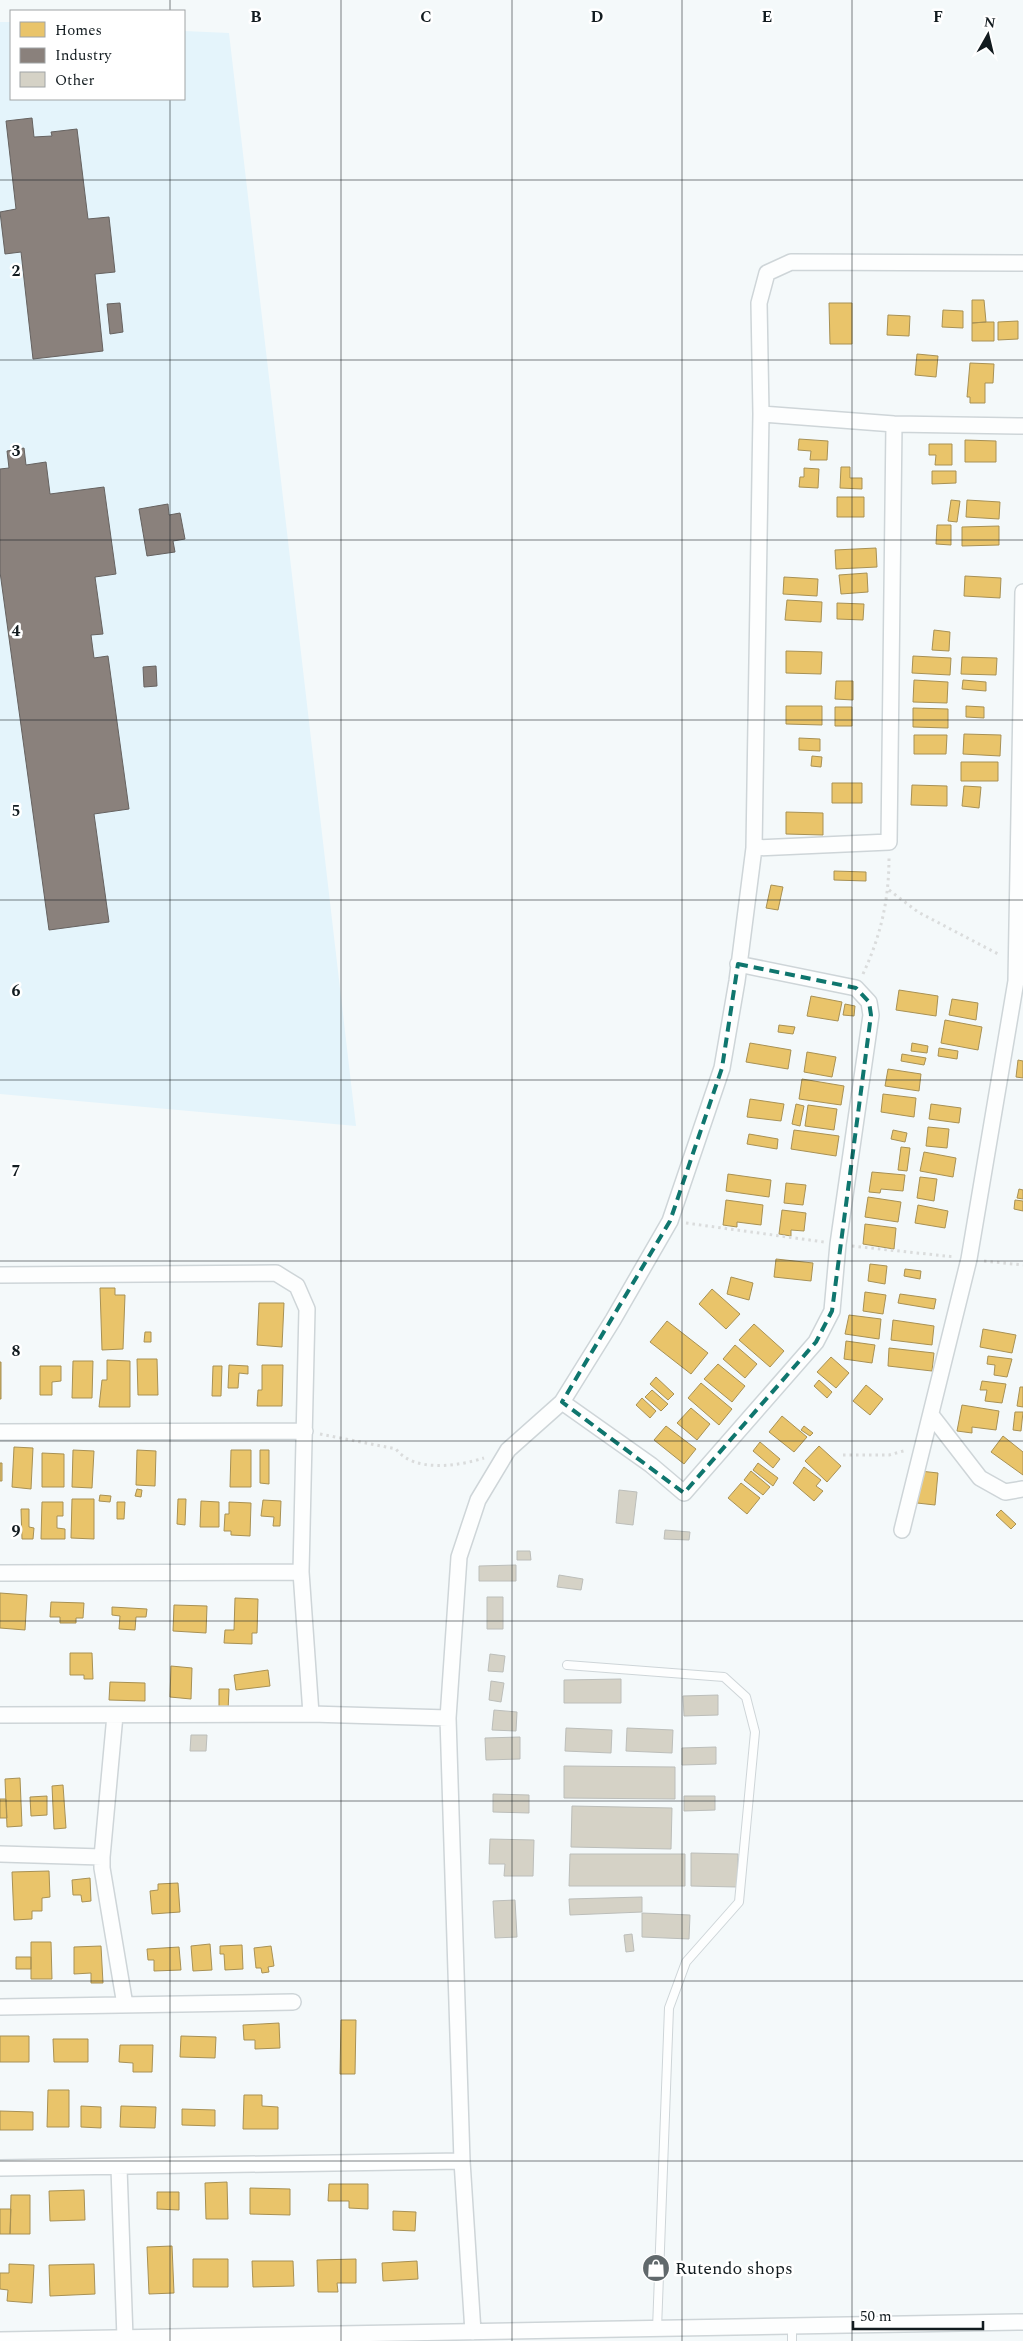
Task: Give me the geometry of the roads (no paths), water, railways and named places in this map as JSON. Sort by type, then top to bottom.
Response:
[{"type":"street","points":[[473,2332],[462,2161],[448,1718],[459,1557],[478,1500],[508,1450],[562,1402],[613,1320],[670,1220],[722,1068],[737,981],[754,848],[761,414],[759,303],[767,273],[791,262],[1023,263]]},
{"type":"street","points":[[761,414],[894,424],[1023,426]]},
{"type":"street","points":[[754,848],[890,842],[894,424]]},
{"type":"street","points":[[902,1530],[932,1416],[969,1259],[1016,1018],[1023,592]]},
{"type":"street","points":[[562,1402],[651,1465],[684,1494],[816,1342],[832,1311],[838,1244],[871,1015],[869,1002],[856,988],[738,964]]},
{"type":"street","points":[[0,1275],[276,1273],[297,1286],[307,1309],[301,1572],[312,1714]]},
{"type":"street","points":[[932,1416],[980,1478],[1004,1492],[1023,1489]]},
{"type":"street","points":[[0,1432],[305,1432]]},
{"type":"street","points":[[0,1574],[301,1572]]},
{"type":"street","points":[[0,1715],[312,1714],[448,1718]]},
{"type":"street","points":[[115,1715],[102,1868],[125,2005]]},
{"type":"street","points":[[0,1854],[102,1857]]},
{"type":"street","points":[[0,2007],[294,2002]]},
{"type":"street","points":[[0,2168],[119,2168],[462,2161]]},
{"type":"street","points":[[119,2168],[126,2338]]},
{"type":"street","points":[[0,2340],[291,2338],[473,2332],[792,2334],[1023,2322]]},
{"type":"lane","points":[[567,1665],[724,1676],[746,1697],[755,1732],[739,1902],[686,1962],[669,2008],[650,2333]]},
{"type":"place","name":"Rutendo shops","points":[[656,2268]]}]
